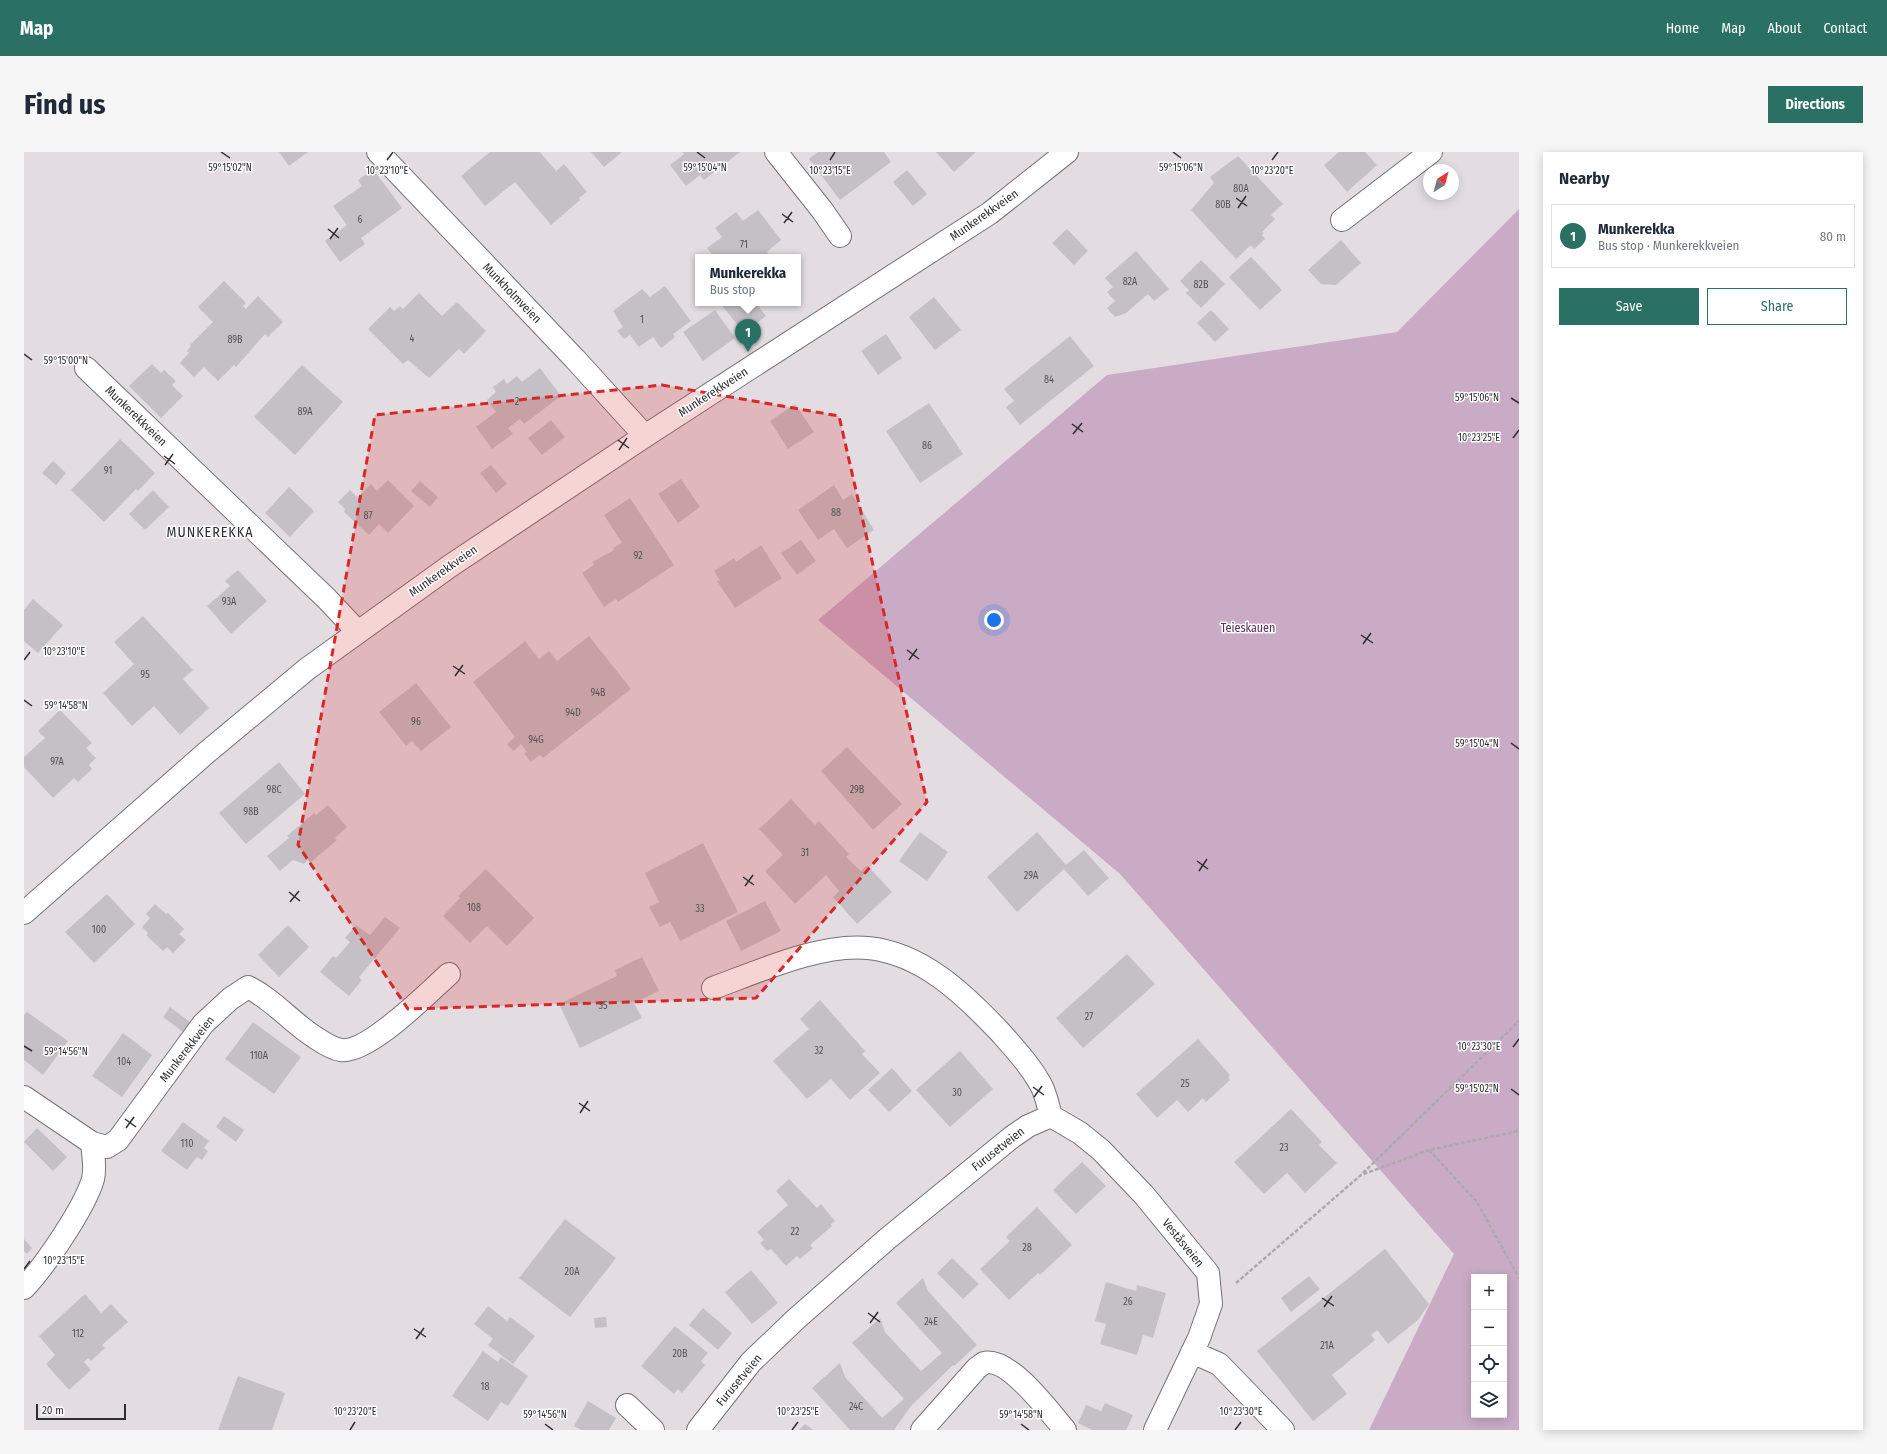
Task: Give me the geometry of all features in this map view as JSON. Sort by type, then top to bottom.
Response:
[{"type":"street","name":"Munkholmveien","points":[[378,152],[575,359],[645,436]]},
{"type":"street","points":[[776,152],[822,210],[840,236]]},
{"type":"street","name":"Munkerekkveien","points":[[24,913],[206,753],[307,669],[450,566],[645,436],[990,213],[1052,166],[1067,152]]},
{"type":"street","points":[[1342,220],[1431,152]]},
{"type":"street","name":"Munkerekkveien","points":[[86,368],[327,598],[358,632]]},
{"type":"street","points":[[713,988],[792,959],[832,950],[868,948],[906,958],[939,976],[978,1008],[1025,1059],[1042,1086],[1051,1116]]},
{"type":"street","name":"Munkerekkveien","points":[[24,1096],[92,1143],[107,1147],[118,1140],[204,1024],[230,999],[248,987],[262,995],[316,1038],[342,1050],[360,1046],[382,1033],[449,974]]},
{"type":"street","name":"Veståsveien","points":[[1051,1116],[1080,1132],[1144,1195],[1208,1273],[1211,1304],[1192,1352],[1155,1430]]},
{"type":"street","name":"Furusetveien","points":[[698,1430],[751,1362],[887,1239],[1012,1137],[1028,1126],[1051,1116]]},
{"type":"street","points":[[24,1288],[60,1241],[83,1200],[92,1180],[95,1165],[92,1143]]},
{"type":"street","points":[[1192,1352],[1218,1364],[1282,1430]]},
{"type":"street","points":[[922,1430],[977,1368],[984,1363],[992,1363],[1001,1366],[1014,1374],[1065,1430]]},
{"type":"street","points":[[627,1405],[653,1430]]},
{"type":"path","points":[[1211,1304],[1361,1175],[1519,1021]]},
{"type":"path","points":[[1361,1175],[1429,1150],[1519,1131]]},
{"type":"path","points":[[1429,1150],[1477,1202],[1519,1278]]},
{"type":"highlighted area","points":[[662,385],[839,416],[927,802],[756,998],[408,1009],[298,845],[375,415]]},
{"type":"green space","name":"Teieskauen","points":[[1519,209],[1519,1430],[1369,1430],[1454,1254],[1120,874],[818,620],[1107,375],[1397,332]]},
{"type":"building","points":[[279,152],[308,152],[289,166]]},
{"type":"building","points":[[490,152],[540,152],[556,171],[564,164],[587,192],[551,225],[515,182],[485,206],[461,176]]},
{"type":"building","points":[[591,152],[622,152],[604,167]]},
{"type":"building","points":[[682,152],[740,152],[704,180],[700,175],[686,186],[670,165],[684,154]]},
{"type":"building","points":[[818,152],[884,152],[891,162],[840,200],[809,159]]},
{"type":"building","points":[[936,152],[976,152],[954,172]]},
{"type":"building","points":[[1339,152],[1365,152],[1377,165],[1347,192],[1324,165]]},
{"type":"building","points":[[1238,156],[1283,204],[1271,215],[1275,219],[1262,232],[1264,233],[1262,235],[1265,239],[1254,249],[1251,245],[1236,259],[1191,210],[1214,183],[1210,177]]},
{"type":"building","points":[[373,169],[402,208],[361,238],[365,244],[340,262],[325,241],[347,225],[333,206],[362,186],[358,180]]},
{"type":"building","points":[[907,170],[927,194],[913,206],[893,182]]},
{"type":"building","points":[[758,210],[781,240],[767,252],[769,254],[712,254],[707,248],[722,237],[715,228],[736,212],[743,221]]},
{"type":"building","points":[[1067,229],[1088,251],[1074,265],[1052,243]]},
{"type":"building","points":[[1341,240],[1361,263],[1336,285],[1321,284],[1308,270]]},
{"type":"building","points":[[1136,251],[1169,289],[1154,301],[1148,294],[1126,313],[1115,317],[1107,308],[1115,301],[1107,292],[1113,287],[1105,278]]},
{"type":"building","points":[[1251,257],[1282,290],[1260,310],[1229,277]]},
{"type":"building","points":[[1201,260],[1225,284],[1201,308],[1186,293],[1189,290],[1180,281]]},
{"type":"building","points":[[224,281],[246,303],[243,306],[246,309],[258,296],[283,322],[268,337],[265,334],[236,367],[234,365],[218,381],[204,367],[194,377],[180,363],[189,353],[187,351],[191,346],[190,345],[213,322],[198,307]]},
{"type":"building","points":[[665,286],[691,321],[673,334],[675,337],[661,348],[653,337],[639,347],[630,335],[624,339],[617,331],[623,327],[613,311],[642,289],[650,297]]},
{"type":"building","points":[[419,293],[442,316],[457,302],[486,331],[464,354],[459,349],[429,378],[408,360],[403,364],[368,329],[390,307],[394,311],[400,306],[403,309]]},
{"type":"building","points":[[934,297],[961,330],[935,350],[909,317]]},
{"type":"building","points":[[722,306],[758,306],[766,316],[744,333]]},
{"type":"building","points":[[715,310],[735,338],[703,361],[683,332]]},
{"type":"building","points":[[1211,310],[1229,329],[1215,342],[1197,323]]},
{"type":"building","points":[[886,334],[902,358],[878,375],[861,351]]},
{"type":"building","points":[[1070,336],[1094,366],[1020,425],[1006,407],[1014,401],[1004,389]]},
{"type":"building","points":[[152,364],[161,373],[164,370],[176,381],[172,385],[183,396],[161,418],[129,386]]},
{"type":"building","points":[[302,365],[343,402],[295,455],[254,417]]},
{"type":"building","points":[[540,368],[561,396],[524,424],[520,419],[508,428],[513,434],[492,449],[476,427],[496,412],[487,400],[496,392],[493,387],[504,379],[507,384],[517,376],[522,382]]},
{"type":"building","points":[[929,403],[963,454],[920,483],[886,431]]},
{"type":"building","points":[[795,404],[814,432],[788,449],[770,421]]},
{"type":"building","points":[[551,420],[565,437],[542,455],[528,438]]},
{"type":"building","points":[[120,439],[155,473],[138,491],[136,489],[104,522],[71,490]]},
{"type":"building","points":[[53,461],[66,473],[56,485],[42,473]]},
{"type":"building","points":[[491,465],[507,484],[496,493],[480,473]]},
{"type":"building","points":[[681,479],[700,507],[678,523],[658,494]]},
{"type":"building","points":[[388,480],[414,506],[388,533],[379,524],[369,535],[344,512],[345,509],[338,502],[350,490],[357,497],[371,484],[377,491]]},
{"type":"building","points":[[420,481],[438,497],[430,507],[411,491]]},
{"type":"building","points":[[834,485],[843,500],[852,494],[874,530],[847,548],[834,529],[818,540],[798,510]]},
{"type":"building","points":[[289,487],[314,511],[290,537],[265,513]]},
{"type":"building","points":[[153,490],[169,507],[145,530],[129,514]]},
{"type":"building","points":[[630,498],[674,565],[618,602],[616,599],[604,607],[582,573],[594,565],[592,562],[614,550],[613,548],[622,543],[604,515]]},
{"type":"building","points":[[801,540],[816,561],[797,575],[781,553]]},
{"type":"building","points":[[761,545],[782,578],[735,608],[717,581],[720,580],[714,571],[734,558],[736,562]]},
{"type":"building","points":[[238,570],[267,601],[231,634],[207,606],[230,586],[225,581]]},
{"type":"building","points":[[33,599],[63,625],[38,653],[24,641],[24,610]]},
{"type":"building","points":[[143,616],[193,670],[183,679],[209,708],[180,735],[154,706],[132,726],[103,693],[134,664],[114,642]]},
{"type":"building","points":[[589,636],[631,689],[543,758],[540,755],[531,762],[524,753],[527,752],[521,744],[513,751],[507,744],[515,737],[473,682],[525,641],[539,659],[549,651],[557,661]]},
{"type":"building","points":[[416,683],[451,727],[421,751],[412,741],[406,746],[379,712]]},
{"type":"building","points":[[60,710],[92,743],[86,748],[96,758],[89,765],[92,769],[78,782],[74,778],[53,798],[24,767],[24,757],[45,738],[38,731]]},
{"type":"building","points":[[847,747],[902,804],[873,830],[821,771]]},
{"type":"building","points":[[279,762],[305,794],[246,844],[219,813]]},
{"type":"building","points":[[791,799],[815,825],[819,821],[849,854],[846,857],[861,871],[867,865],[892,892],[857,924],[833,897],[839,891],[826,875],[795,904],[765,871],[783,855],[759,829]]},
{"type":"building","points":[[328,805],[347,827],[335,838],[337,840],[310,863],[308,860],[304,864],[293,860],[280,871],[267,856],[289,838],[287,836],[314,813],[316,815]]},
{"type":"building","points":[[920,832],[948,852],[927,881],[899,861]]},
{"type":"building","points":[[1037,832],[1066,865],[1084,850],[1109,878],[1088,896],[1064,869],[1017,912],[987,877]]},
{"type":"building","points":[[703,843],[738,912],[680,941],[670,922],[660,927],[649,907],[659,902],[645,873]]},
{"type":"building","points":[[486,869],[534,918],[507,946],[487,926],[470,943],[443,916],[460,898],[458,896]]},
{"type":"building","points":[[107,894],[135,924],[94,963],[65,932]]},
{"type":"building","points":[[765,901],[781,931],[741,951],[726,921]]},
{"type":"building","points":[[155,904],[166,914],[168,913],[184,929],[179,934],[186,940],[173,953],[167,947],[163,951],[146,935],[148,933],[142,927],[150,918],[146,914]]},
{"type":"building","points":[[385,917],[400,928],[359,977],[362,980],[349,996],[320,972],[333,956],[336,958],[350,942],[345,938],[356,925],[370,935]]},
{"type":"building","points":[[288,925],[309,947],[279,977],[258,955]]},
{"type":"building","points":[[1127,954],[1155,984],[1083,1048],[1056,1018]]},
{"type":"building","points":[[642,957],[659,991],[634,1003],[642,1018],[580,1048],[559,1004],[617,976],[615,970]]},
{"type":"building","points":[[820,1000],[865,1051],[862,1054],[880,1073],[850,1100],[831,1079],[807,1099],[773,1061],[809,1029],[800,1019]]},
{"type":"building","points":[[170,1007],[190,1022],[183,1032],[163,1017]]},
{"type":"building","points":[[27,1012],[68,1041],[43,1075],[24,1060],[24,1015]]},
{"type":"building","points":[[253,1022],[301,1057],[274,1094],[225,1059]]},
{"type":"building","points":[[123,1033],[152,1055],[122,1097],[92,1076]]},
{"type":"building","points":[[1198,1039],[1230,1075],[1228,1077],[1230,1080],[1206,1102],[1203,1098],[1188,1112],[1177,1100],[1157,1118],[1136,1094]]},
{"type":"building","points":[[960,1051],[993,1089],[950,1127],[916,1090]]},
{"type":"building","points":[[892,1068],[912,1091],[889,1112],[868,1090]]},
{"type":"building","points":[[1291,1109],[1322,1142],[1319,1145],[1337,1163],[1305,1193],[1287,1173],[1264,1194],[1234,1162]]},
{"type":"building","points":[[224,1116],[244,1130],[236,1142],[216,1127]]},
{"type":"building","points":[[183,1122],[209,1141],[204,1148],[208,1151],[202,1160],[197,1157],[187,1170],[161,1151]]},
{"type":"building","points":[[37,1128],[67,1157],[53,1171],[24,1142]]},
{"type":"building","points":[[1082,1162],[1106,1186],[1076,1214],[1053,1190]]},
{"type":"building","points":[[789,1179],[817,1208],[821,1204],[835,1221],[831,1224],[832,1226],[810,1245],[813,1248],[800,1259],[797,1256],[786,1266],[771,1249],[767,1251],[760,1243],[764,1240],[757,1232],[788,1205],[776,1191]]},
{"type":"building","points":[[1037,1207],[1072,1245],[1040,1275],[1038,1273],[1009,1300],[980,1269],[1010,1241],[1006,1237]]},
{"type":"building","points":[[565,1219],[616,1258],[570,1317],[519,1278]]},
{"type":"building","points":[[24,1239],[32,1248],[27,1254],[24,1251]]},
{"type":"building","points":[[1385,1249],[1429,1304],[1418,1320],[1388,1344],[1377,1330],[1371,1335],[1375,1340],[1332,1375],[1347,1394],[1313,1421],[1257,1351]]},
{"type":"building","points":[[952,1258],[979,1284],[963,1299],[937,1273]]},
{"type":"building","points":[[751,1270],[778,1303],[752,1324],[725,1292]]},
{"type":"building","points":[[1309,1276],[1320,1289],[1291,1312],[1281,1298]]},
{"type":"building","points":[[923,1278],[928,1291],[977,1345],[954,1366],[953,1365],[911,1406],[894,1430],[850,1430],[812,1388],[840,1363],[845,1377],[882,1418],[904,1399],[852,1343],[880,1318],[885,1332],[921,1371],[942,1353],[896,1303]]},
{"type":"building","points":[[1106,1282],[1136,1291],[1137,1285],[1166,1293],[1153,1338],[1143,1335],[1137,1355],[1100,1344],[1106,1324],[1095,1321]]},
{"type":"building","points":[[85,1294],[101,1313],[111,1304],[128,1322],[102,1345],[105,1348],[91,1361],[88,1358],[84,1362],[91,1370],[69,1390],[46,1364],[55,1355],[39,1336]]},
{"type":"building","points":[[488,1306],[507,1321],[510,1317],[535,1336],[513,1364],[488,1345],[493,1339],[474,1324]]},
{"type":"building","points":[[703,1308],[732,1333],[718,1350],[689,1325]]},
{"type":"building","points":[[606,1317],[607,1327],[595,1328],[594,1318]]},
{"type":"building","points":[[675,1326],[708,1353],[701,1361],[705,1365],[682,1393],[678,1389],[674,1394],[641,1366]]},
{"type":"building","points":[[483,1351],[498,1362],[501,1357],[528,1376],[508,1406],[501,1402],[488,1421],[452,1396]]},
{"type":"building","points":[[238,1376],[285,1393],[272,1430],[218,1430]]},
{"type":"building","points":[[588,1401],[616,1418],[609,1430],[581,1430],[574,1426]]},
{"type":"building","points":[[1105,1403],[1133,1415],[1126,1430],[1092,1430],[1078,1423],[1086,1405],[1101,1411]]},
{"type":"building","points":[[805,1424],[813,1430],[799,1430]]},
{"type":"place","name":"Munkerekka","points":[[748,352]]},
{"type":"district","name":"MUNKEREKKA","points":[[210,532]]}]
